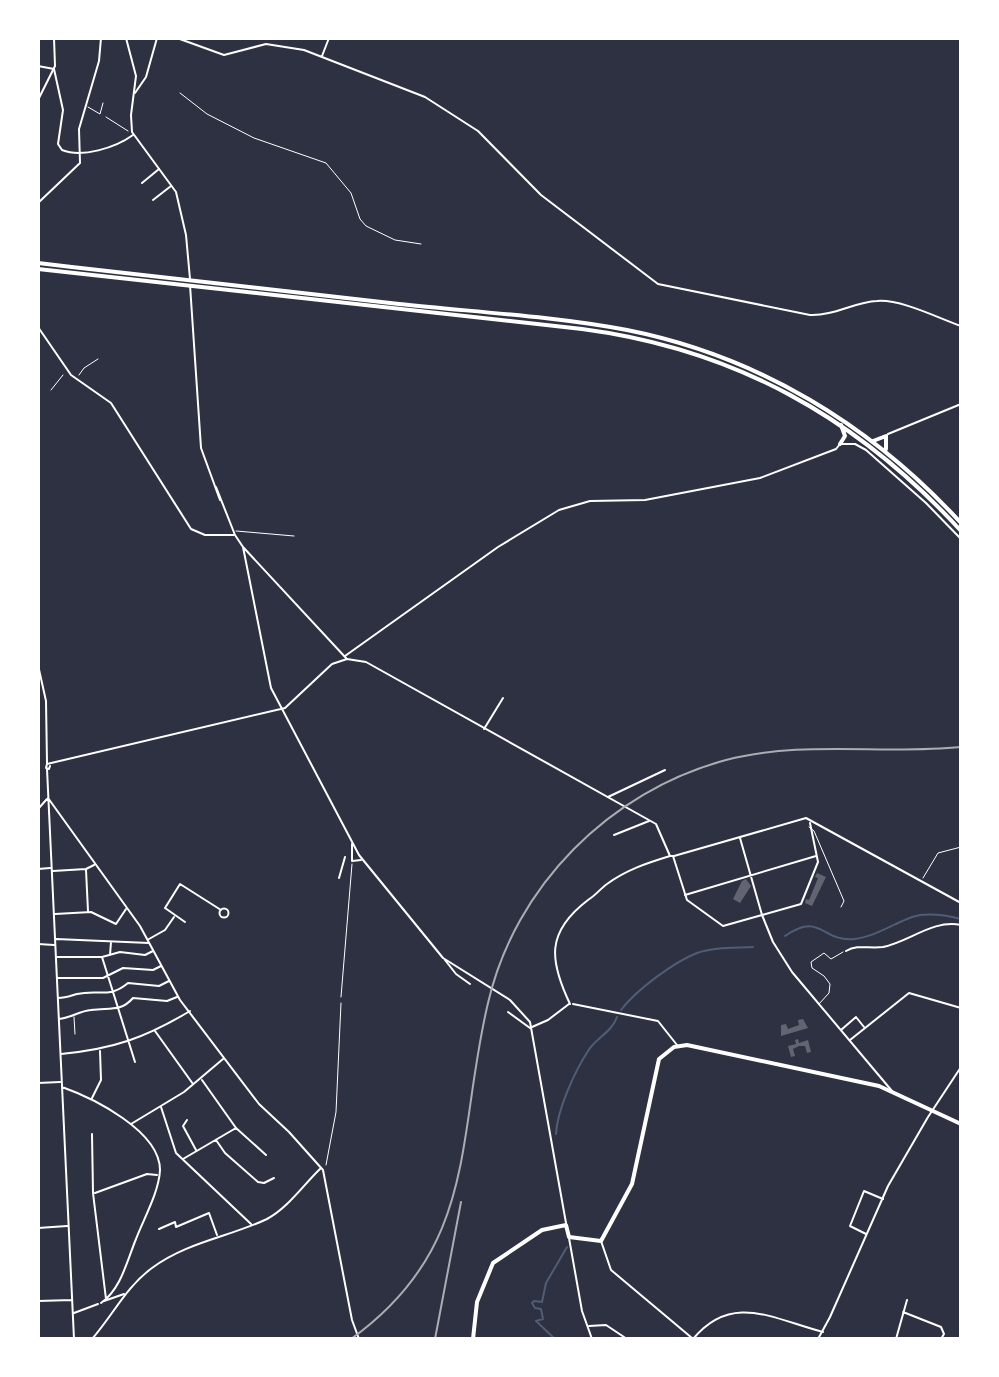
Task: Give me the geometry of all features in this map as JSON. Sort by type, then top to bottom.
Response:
[{"type":"main road","points":[[38,263],[627,331],[695,348],[749,368],[820,405],[887,451],[961,523]]},
{"type":"main road","points":[[38,269],[626,336],[672,347],[728,365],[796,397],[840,424],[903,472],[961,531]]},
{"type":"main road","points":[[840,424],[845,433],[840,444]]},
{"type":"main road","points":[[840,444],[847,437],[856,435]]},
{"type":"main road","points":[[873,441],[886,436],[887,451]]},
{"type":"main road","points":[[473,1339],[477,1302],[493,1263],[542,1230],[566,1225],[569,1237],[601,1241],[632,1184],[659,1059],[677,1046],[687,1045],[879,1086],[961,1124]]},
{"type":"street","points":[[38,100],[54,69],[54,38]]},
{"type":"street","points":[[38,203],[77,169],[82,154],[78,133],[99,61],[101,38]]},
{"type":"street","points":[[126,38],[136,76],[131,111],[132,133],[172,186],[178,198],[186,235],[201,448],[220,500],[243,547],[346,658],[371,664],[650,820],[660,829],[687,900],[723,926],[801,904],[818,862],[809,827],[811,821]]},
{"type":"street","points":[[135,93],[146,77],[157,38]]},
{"type":"street","points":[[177,38],[220,55],[270,44],[304,50],[425,97],[461,118],[487,139],[541,195],[653,282],[671,289],[810,315],[824,315],[868,302],[887,301],[961,326]]},
{"type":"street","points":[[322,57],[329,38]]},
{"type":"street","points":[[38,66],[54,69]]},
{"type":"street","points":[[54,69],[63,112],[58,146],[65,152],[82,154],[120,143],[132,133]]},
{"type":"street","points":[[142,183],[159,169]]},
{"type":"street","points":[[153,200],[172,186]]},
{"type":"street","points":[[38,327],[67,371],[113,405],[191,529],[205,535],[234,533]]},
{"type":"street","points":[[886,436],[896,429],[961,404]]},
{"type":"street","points":[[40,769],[280,709],[328,667],[346,658],[498,547],[559,510],[590,501],[645,500],[760,478],[836,449],[840,444],[859,445],[926,503],[961,539]]},
{"type":"street","points":[[243,547],[271,688],[280,709],[362,859],[456,974],[470,984]]},
{"type":"street","points":[[38,665],[46,701],[74,1339]]},
{"type":"street","points":[[484,729],[503,698]]},
{"type":"street","points":[[607,797],[665,770]]},
{"type":"street","points":[[38,809],[48,798]]},
{"type":"street","points":[[48,798],[149,941],[178,996],[259,1104],[322,1169],[359,1339]]},
{"type":"street","points":[[570,1004],[557,975],[554,950],[564,924],[594,894],[626,872],[806,818],[961,903]]},
{"type":"street","points":[[614,835],[650,820]]},
{"type":"street","points":[[740,837],[762,915],[776,949],[894,1092]]},
{"type":"street","points":[[352,842],[352,859],[362,859]]},
{"type":"street","points":[[685,895],[817,856]]},
{"type":"street","points":[[339,878],[345,857]]},
{"type":"street","points":[[38,869],[86,869],[95,864]]},
{"type":"street","points":[[86,869],[88,913]]},
{"type":"street","points":[[185,922],[165,906],[180,884],[221,910]]},
{"type":"street","points":[[54,914],[88,913],[116,924],[127,908]]},
{"type":"street","points":[[55,939],[149,941],[165,930],[175,916]]},
{"type":"street","points":[[846,951],[853,947],[883,946],[945,924],[961,925]]},
{"type":"street","points":[[110,955],[111,941]]},
{"type":"street","points":[[38,944],[55,945]]},
{"type":"street","points":[[56,957],[102,957],[120,952],[145,955],[154,950]]},
{"type":"street","points":[[102,957],[135,1062]]},
{"type":"street","points":[[445,960],[510,1000],[521,1010],[532,1029],[566,1225]]},
{"type":"street","points":[[57,978],[98,978],[123,968],[153,970],[162,965]]},
{"type":"street","points":[[58,998],[76,994],[105,995],[120,990],[128,983],[159,986],[170,980]]},
{"type":"street","points":[[850,1040],[909,993],[961,1008]]},
{"type":"street","points":[[58,1019],[74,1017],[86,1011],[125,1007],[133,998],[167,1001],[178,996]]},
{"type":"street","points":[[532,1029],[570,1004],[658,1021],[677,1046]]},
{"type":"street","points":[[60,1054],[129,1043],[190,1011]]},
{"type":"street","points":[[508,1012],[532,1029]]},
{"type":"street","points":[[841,1030],[856,1017],[864,1028]]},
{"type":"street","points":[[155,1031],[193,1085]]},
{"type":"street","points":[[91,1100],[101,1080],[100,1050]]},
{"type":"street","points":[[130,1124],[193,1085],[224,1058]]},
{"type":"street","points":[[818,1339],[883,1199],[932,1110],[961,1067]]},
{"type":"street","points":[[201,1079],[236,1128],[266,1155]]},
{"type":"street","points":[[38,1083],[61,1082]]},
{"type":"street","points":[[62,1087],[91,1100],[130,1124],[144,1135],[158,1157],[159,1175],[120,1280],[101,1303]]},
{"type":"street","points":[[161,1107],[174,1148],[182,1159],[252,1225]]},
{"type":"street","points":[[187,1120],[183,1126],[196,1151]]},
{"type":"street","points":[[182,1159],[236,1128]]},
{"type":"street","points":[[92,1134],[93,1193],[106,1299]]},
{"type":"street","points":[[216,1140],[225,1153],[257,1181],[264,1183],[274,1178]]},
{"type":"street","points":[[92,1339],[144,1274],[167,1258],[274,1215],[322,1169]]},
{"type":"street","points":[[93,1193],[147,1174],[159,1175]]},
{"type":"street","points":[[867,1184],[850,1226],[867,1235]]},
{"type":"street","points":[[864,1191],[883,1199]]},
{"type":"street","points":[[159,1229],[175,1222],[176,1227],[209,1213],[218,1236]]},
{"type":"street","points":[[38,1228],[68,1225]]},
{"type":"street","points":[[569,1237],[582,1311],[592,1339]]},
{"type":"street","points":[[601,1241],[611,1270],[693,1339],[712,1320],[732,1312],[751,1313],[823,1332]]},
{"type":"street","points":[[72,1314],[126,1293]]},
{"type":"street","points":[[38,1301],[72,1300]]},
{"type":"street","points":[[896,1339],[907,1300]]},
{"type":"street","points":[[903,1312],[941,1327],[944,1334],[941,1339]]},
{"type":"street","points":[[587,1327],[606,1325],[627,1339]]},
{"type":"lane","points":[[85,106],[100,114],[103,103]]},
{"type":"lane","points":[[234,533],[294,536]]},
{"type":"lane","points":[[809,827],[814,831],[844,901],[841,907]]},
{"type":"lane","points":[[921,881],[938,853],[961,847]]},
{"type":"lane","points":[[341,997],[352,859]]},
{"type":"lane","points":[[819,1004],[829,993],[830,984],[812,968],[811,962],[824,953],[831,959],[846,951]]},
{"type":"lane","points":[[74,1017],[75,1034]]},
{"type":"path","points":[[180,93],[207,114],[254,138],[326,163],[351,193],[360,219],[366,226],[395,240],[421,244]]},
{"type":"path","points":[[100,114],[132,133]]},
{"type":"path","points":[[76,379],[84,368],[98,359]]},
{"type":"path","points":[[51,390],[67,371]]},
{"type":"path","points":[[322,1169],[336,1112],[341,997]]},
{"type":"building","points":[[817,873],[826,877],[812,906],[805,903],[818,878],[815,877]]},
{"type":"building","points":[[746,879],[751,886],[740,903],[733,899]]},
{"type":"building","points":[[803,1019],[808,1028],[781,1036],[781,1025],[786,1024],[788,1029],[799,1025],[798,1020]]},
{"type":"building","points":[[798,1039],[799,1043],[808,1040],[811,1052],[807,1053],[805,1046],[799,1046],[793,1049],[795,1056],[791,1057],[788,1046],[796,1044],[795,1040]]},
{"type":"waterway","points":[[785,936],[806,926],[843,939],[854,939],[869,936],[918,915],[961,919]]},
{"type":"waterway","points":[[621,1010],[646,986],[688,957],[710,950],[753,947]]},
{"type":"waterway","points":[[556,1134],[563,1102],[578,1069],[591,1046],[617,1017]]},
{"type":"waterway","points":[[555,1339],[536,1321],[543,1319],[541,1309],[535,1308],[532,1303],[542,1302],[546,1283],[567,1247]]},
{"type":"railway","points":[[351,1339],[392,1304],[422,1267],[442,1228],[456,1187],[478,1052],[501,960],[520,920],[545,883],[574,849],[607,820],[644,795],[684,775],[726,760],[813,749],[961,747]]},
{"type":"railway","points":[[435,1339],[461,1202]]}]
